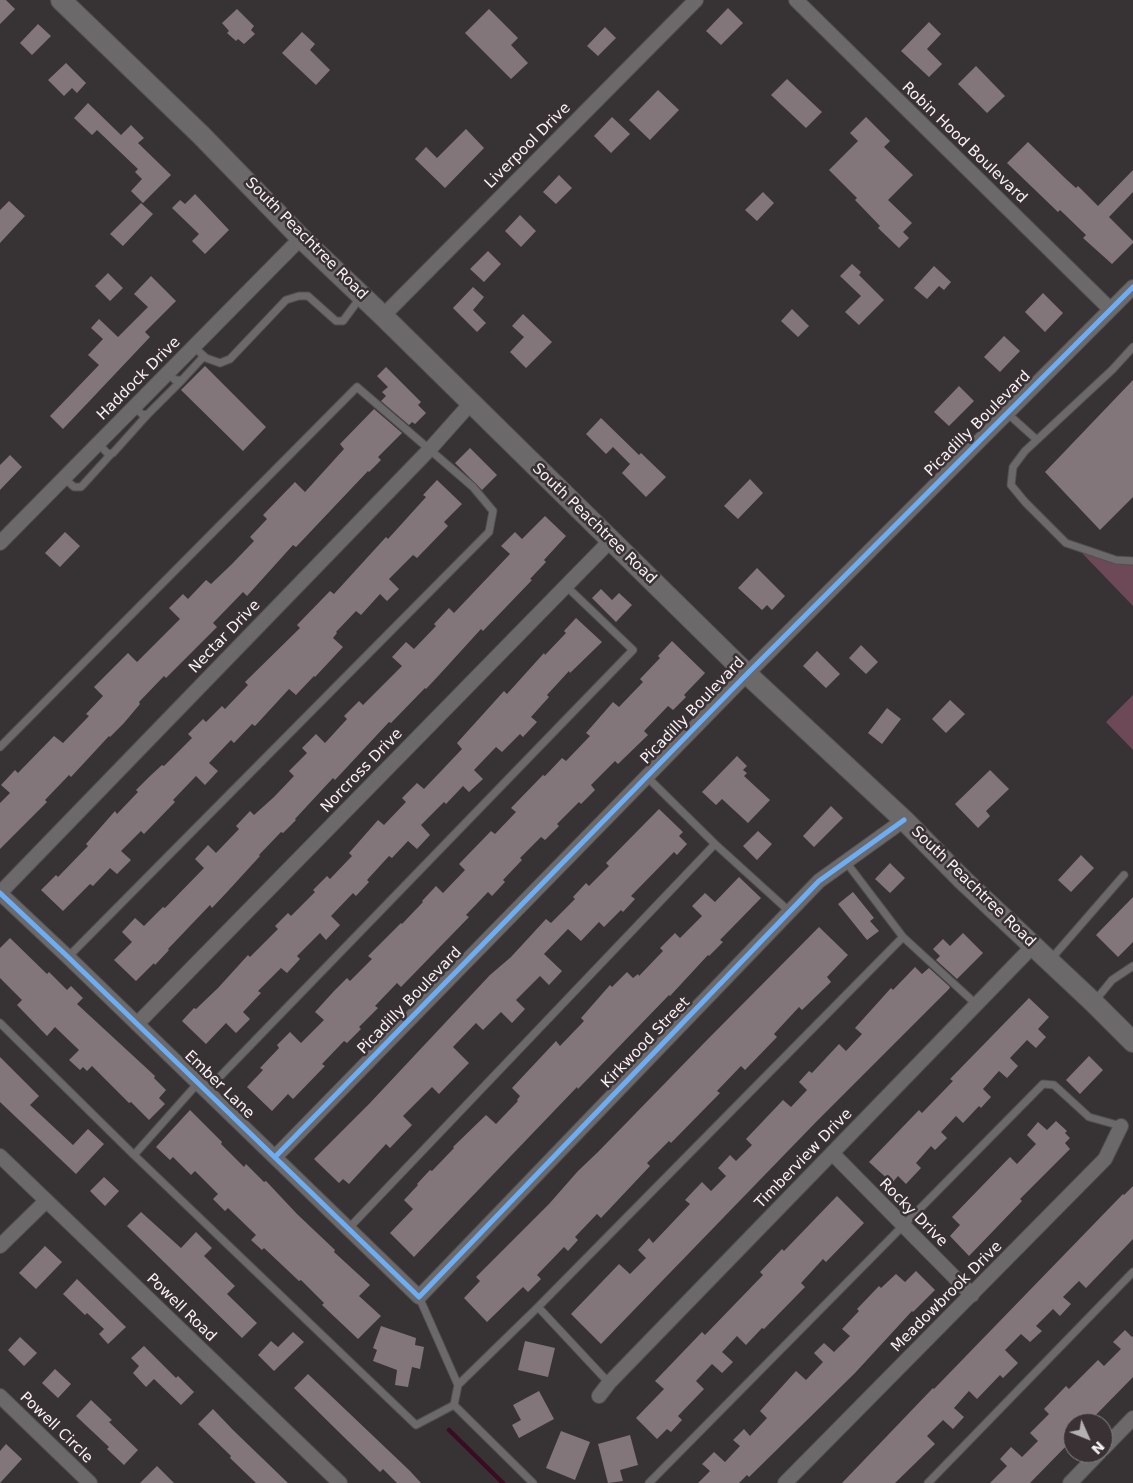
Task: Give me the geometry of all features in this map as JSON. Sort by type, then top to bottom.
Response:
[{"type":"main road","name":"South Peachtree Road","points":[[61,0],[201,135],[301,238],[384,316],[747,674],[904,820],[963,880],[1133,1042]]},
{"type":"street","name":"Liverpool Drive","points":[[384,316],[696,0]]},
{"type":"street","name":"Robin Hood Boulevard","points":[[796,0],[1110,309]]},
{"type":"street","name":"Haddock Drive","points":[[0,543],[168,373],[199,351],[301,238]]},
{"type":"street","name":"Picadilly Boulevard","points":[[275,1157],[646,776],[1133,287]]},
{"type":"street","name":"Nectar Drive","points":[[0,893],[430,449],[471,403]]},
{"type":"street","name":"Norcross Drive","points":[[137,1024],[611,540]]},
{"type":"street","name":"Kirkwood Street","points":[[419,1297],[819,881],[904,820]]},
{"type":"street","name":"Ember Lane","points":[[0,893],[419,1297]]},
{"type":"street","name":"Timberview Drive","points":[[599,1396],[609,1383],[1033,946]]},
{"type":"street","name":"Meadowbrook Drive","points":[[785,1483],[1105,1159],[1122,1126]]},
{"type":"street","name":"Rocky Drive","points":[[832,1153],[972,1295]]},
{"type":"street","name":"Powell Road","points":[[0,1156],[340,1483]]},
{"type":"street","points":[[0,1246],[46,1201]]},
{"type":"street","name":"Powell Circle","points":[[0,1396],[90,1483]]},
{"type":"street","points":[[1113,1439],[1133,1418]]},
{"type":"street","points":[[1070,1483],[1089,1463]]},
{"type":"lane","points":[[64,478],[74,487],[81,488],[148,414],[182,380],[199,351],[220,363],[230,359],[286,300],[299,296],[308,296],[336,321],[343,321],[362,295]]},
{"type":"lane","points":[[1133,348],[1025,451],[1013,467],[1010,485],[1066,543],[1116,560],[1133,562]]},
{"type":"lane","points":[[168,373],[176,380],[182,380]]},
{"type":"lane","points":[[0,747],[357,387],[473,488],[493,511],[489,532],[68,957]]},
{"type":"lane","points":[[134,407],[143,415],[148,414]]},
{"type":"lane","points":[[1007,413],[1037,440]]},
{"type":"lane","points":[[98,443],[108,454],[113,453]]},
{"type":"lane","points":[[134,1155],[633,650],[566,586]]},
{"type":"lane","points":[[646,776],[715,844],[790,912]]},
{"type":"lane","points":[[348,1229],[715,844]]},
{"type":"lane","points":[[846,862],[904,937],[977,1004]]},
{"type":"lane","points":[[1049,961],[1124,875]]},
{"type":"lane","points":[[0,1023],[134,1155],[416,1425],[454,1404],[458,1385],[538,1307],[904,937]]},
{"type":"lane","points":[[1093,1002],[1112,980],[1133,966]]},
{"type":"lane","points":[[649,1483],[1043,1084],[1054,1085],[1089,1117],[1122,1126]]},
{"type":"lane","points":[[928,1483],[1133,1272]]},
{"type":"lane","points":[[419,1297],[458,1385]]},
{"type":"lane","points":[[538,1307],[609,1383]]},
{"type":"lane","points":[[454,1404],[533,1483]]},
{"type":"shaded area","points":[[1082,553],[1133,558],[1133,606]]},
{"type":"shaded area","points":[[1133,695],[1133,750],[1106,722]]},
{"type":"building","points":[[0,0],[6,0],[15,9],[0,24]]},
{"type":"building","points":[[728,8],[743,23],[721,45],[706,31]]},
{"type":"building","points":[[237,9],[254,26],[251,30],[255,34],[244,44],[238,39],[236,41],[227,33],[229,31],[222,23]]},
{"type":"building","points":[[489,9],[518,38],[511,45],[528,63],[511,79],[465,33]]},
{"type":"building","points":[[929,22],[941,34],[927,49],[942,64],[929,77],[901,51]]},
{"type":"building","points":[[38,24],[51,36],[32,55],[20,43]]},
{"type":"building","points":[[605,27],[616,38],[598,56],[587,46]]},
{"type":"building","points":[[302,32],[315,44],[310,50],[330,70],[316,85],[282,53]]},
{"type":"building","points":[[66,63],[86,83],[77,93],[72,88],[64,96],[48,80]]},
{"type":"building","points":[[976,66],[1005,96],[987,113],[958,84]]},
{"type":"building","points":[[787,79],[822,112],[806,128],[771,95]]},
{"type":"building","points":[[658,90],[679,110],[650,140],[629,120]]},
{"type":"building","points":[[88,103],[121,135],[131,125],[144,138],[138,143],[171,175],[143,203],[131,191],[142,179],[135,172],[138,169],[97,130],[92,135],[74,118]]},
{"type":"building","points":[[612,117],[630,134],[611,153],[594,136]]},
{"type":"building","points":[[866,117],[890,141],[884,147],[913,175],[888,200],[912,223],[903,232],[909,238],[899,248],[878,228],[880,226],[855,200],[857,198],[829,170],[858,141],[850,133]]},
{"type":"building","points":[[466,129],[484,148],[445,188],[415,159],[426,147],[437,158]]},
{"type":"building","points":[[1028,142],[1067,180],[1076,188],[1078,186],[1098,206],[1133,170],[1133,192],[1109,217],[1133,243],[1112,264],[1083,238],[1086,235],[1060,210],[1058,212],[1007,163]]},
{"type":"building","points":[[559,175],[572,188],[556,204],[543,192]]},
{"type":"building","points":[[763,192],[774,203],[757,221],[745,210]]},
{"type":"building","points":[[195,194],[229,230],[205,254],[192,241],[199,234],[172,208],[180,200],[185,204]]},
{"type":"building","points":[[9,201],[25,216],[0,243],[0,210]]},
{"type":"building","points":[[141,203],[153,214],[123,246],[110,234]]},
{"type":"building","points":[[520,215],[536,231],[521,247],[505,231]]},
{"type":"building","points":[[488,251],[501,264],[484,282],[470,269]]},
{"type":"building","points":[[852,264],[861,272],[859,275],[884,300],[859,325],[845,312],[861,296],[840,276]]},
{"type":"building","points":[[934,266],[951,282],[944,290],[939,286],[927,299],[914,288]]},
{"type":"building","points":[[108,273],[123,288],[110,301],[95,286]]},
{"type":"building","points":[[151,276],[176,301],[145,332],[150,337],[63,429],[50,416],[99,365],[88,355],[103,339],[91,328],[99,319],[118,337],[148,307],[134,294]]},
{"type":"building","points":[[473,287],[484,297],[473,310],[486,323],[477,332],[453,308]]},
{"type":"building","points":[[1043,293],[1063,313],[1045,332],[1025,312]]},
{"type":"building","points":[[792,309],[809,326],[798,337],[781,321]]},
{"type":"building","points":[[523,314],[552,342],[526,368],[510,352],[524,337],[512,326]]},
{"type":"building","points":[[1004,336],[1020,351],[1000,372],[984,357]]},
{"type":"building","points":[[205,366],[266,427],[243,451],[181,390]]},
{"type":"building","points":[[386,367],[421,402],[418,405],[426,413],[415,424],[412,422],[409,425],[381,401],[386,396],[382,392],[388,387],[377,376]]},
{"type":"building","points":[[1133,380],[1133,497],[1100,530],[1045,472]]},
{"type":"building","points":[[959,386],[974,401],[949,426],[934,412]]},
{"type":"building","points":[[374,409],[402,433],[378,457],[381,460],[368,471],[296,547],[293,545],[247,596],[243,592],[213,623],[217,627],[166,678],[164,676],[139,702],[140,704],[124,723],[109,736],[71,777],[69,775],[45,800],[47,802],[0,849],[0,803],[10,793],[1,785],[15,770],[18,773],[54,736],[63,743],[89,716],[86,714],[103,696],[94,687],[128,653],[137,662],[180,619],[169,608],[183,594],[188,599],[206,580],[211,584],[232,564],[254,541],[250,537],[267,519],[263,515],[295,482],[305,492],[344,449],[340,444]]},
{"type":"building","points":[[601,418],[639,455],[641,453],[666,477],[646,497],[622,473],[630,464],[613,447],[606,454],[586,434]]},
{"type":"building","points":[[470,448],[497,475],[482,490],[455,463]]},
{"type":"building","points":[[10,455],[22,467],[0,490],[0,465]]},
{"type":"building","points":[[750,479],[763,493],[738,519],[724,506]]},
{"type":"building","points":[[437,480],[462,504],[444,522],[448,526],[417,558],[413,555],[389,579],[399,589],[387,601],[380,594],[361,615],[356,611],[336,632],[333,638],[343,647],[315,677],[296,695],[289,689],[255,726],[252,724],[234,743],[231,740],[209,763],[218,771],[205,785],[196,776],[173,800],[175,802],[144,834],[141,831],[121,851],[131,860],[117,874],[110,868],[93,886],[90,884],[63,911],[41,890],[56,875],[58,877],[88,846],[86,844],[115,811],[117,814],[138,792],[136,790],[192,738],[188,734],[203,719],[206,722],[222,706],[225,709],[248,685],[245,682],[300,628],[297,625],[330,591],[334,594],[386,537],[388,539],[426,497],[423,495]]},
{"type":"building","points":[[545,516],[566,536],[544,560],[546,562],[530,579],[532,580],[483,631],[481,629],[426,689],[391,723],[389,722],[335,780],[333,778],[296,820],[283,833],[281,832],[259,855],[212,908],[210,905],[155,965],[154,963],[136,981],[114,960],[132,942],[122,932],[135,918],[144,926],[163,907],[165,908],[204,868],[195,859],[208,845],[216,853],[239,829],[236,826],[250,811],[254,815],[294,776],[289,771],[307,753],[302,748],[316,734],[325,743],[347,719],[344,716],[359,701],[363,705],[402,666],[392,657],[406,642],[414,649],[436,626],[434,624],[449,608],[454,613],[510,554],[501,546],[515,532],[522,539]]},
{"type":"building","points":[[65,532],[80,546],[60,567],[45,553]]},
{"type":"building","points":[[757,568],[785,596],[772,610],[767,605],[762,610],[738,588]]},
{"type":"building","points":[[601,589],[612,600],[619,593],[632,605],[616,622],[592,598]]},
{"type":"building","points":[[576,618],[602,642],[570,673],[569,671],[547,695],[549,697],[531,717],[537,722],[523,737],[520,734],[502,752],[496,747],[474,770],[483,779],[469,792],[463,786],[446,804],[444,802],[421,825],[430,835],[417,849],[408,841],[392,858],[389,856],[367,880],[369,882],[356,896],[353,893],[331,916],[340,925],[326,940],[320,933],[297,956],[300,959],[287,973],[281,968],[258,991],[261,993],[243,1012],[250,1019],[236,1033],[226,1023],[206,1044],[182,1021],[218,988],[248,955],[250,957],[278,929],[275,926],[288,913],[291,916],[315,892],[313,890],[327,876],[330,879],[352,856],[349,853],[378,820],[384,825],[406,802],[402,798],[417,783],[424,789],[462,749],[457,743],[504,691],[507,694],[544,653],[545,655],[566,633],[564,631]]},
{"type":"building","points":[[672,641],[705,673],[684,695],[686,697],[673,710],[668,706],[644,731],[648,735],[618,764],[615,761],[591,785],[595,790],[581,804],[579,802],[557,824],[559,826],[545,840],[541,837],[520,858],[522,860],[503,880],[505,882],[492,896],[488,892],[466,915],[469,917],[401,987],[397,983],[375,1006],[378,1008],[359,1027],[361,1029],[347,1043],[344,1041],[322,1064],[325,1066],[293,1099],[288,1094],[272,1111],[247,1087],[263,1070],[260,1068],[279,1048],[277,1045],[290,1032],[301,1043],[324,1020],[315,1012],[334,991],[347,978],[350,981],[372,959],[368,956],[402,924],[436,886],[443,893],[465,870],[459,864],[491,831],[495,834],[516,812],[511,808],[543,775],[545,776],[562,758],[566,761],[590,736],[586,733],[613,702],[619,707],[643,682],[640,679],[660,658],[658,656]]},
{"type":"building","points":[[861,645],[878,662],[866,674],[849,658]]},
{"type":"building","points":[[817,651],[840,674],[826,688],[803,666]]},
{"type":"building","points":[[950,700],[965,714],[946,733],[932,719]]},
{"type":"building","points":[[887,708],[901,719],[882,744],[868,733]]},
{"type":"building","points":[[737,756],[747,766],[743,770],[747,773],[744,776],[770,800],[748,823],[722,799],[716,805],[702,792]]},
{"type":"building","points":[[990,770],[1009,789],[986,811],[990,816],[978,828],[955,804]]},
{"type":"building","points":[[831,806],[843,818],[814,847],[803,836]]},
{"type":"building","points":[[659,809],[683,832],[679,836],[687,844],[677,855],[674,852],[631,896],[635,899],[623,912],[621,910],[604,927],[599,922],[581,941],[568,929],[544,954],[562,971],[549,985],[540,976],[516,1000],[525,1009],[512,1023],[501,1012],[483,1030],[476,1023],[453,1047],[469,1063],[439,1094],[432,1087],[403,1116],[412,1125],[390,1148],[386,1144],[349,1184],[343,1179],[339,1183],[314,1159],[546,919],[551,923],[575,899],[573,897],[586,883],[589,886],[609,866],[606,863]]},
{"type":"building","points":[[758,831],[772,844],[757,860],[743,846]]},
{"type":"building","points":[[1081,855],[1094,868],[1071,892],[1058,880]]},
{"type":"building","points":[[890,863],[905,878],[890,893],[875,879]]},
{"type":"building","points":[[739,877],[761,898],[720,940],[723,942],[708,955],[578,1089],[577,1087],[414,1257],[390,1233],[413,1209],[404,1200],[417,1184],[486,1115],[496,1124],[518,1101],[520,1096],[512,1088],[556,1041],[560,1046],[584,1021],[581,1018],[610,985],[612,987],[627,972],[633,978],[638,974],[639,976],[663,951],[660,948],[675,933],[680,938],[702,916],[692,906],[705,893],[715,902]]},
{"type":"building","points":[[853,892],[874,918],[870,921],[879,931],[867,940],[838,904]]},
{"type":"building","points":[[1133,897],[1133,942],[1118,957],[1096,935]]},
{"type":"building","points":[[819,927],[848,955],[827,977],[831,982],[802,1010],[799,1007],[774,1034],[777,1037],[745,1070],[741,1066],[717,1091],[720,1093],[671,1143],[669,1141],[647,1163],[650,1166],[601,1218],[597,1214],[575,1237],[578,1240],[568,1251],[564,1247],[537,1275],[541,1279],[528,1292],[523,1287],[487,1322],[464,1298],[480,1281],[476,1277]]},
{"type":"building","points":[[963,933],[983,953],[957,979],[936,960],[940,956],[933,949],[943,939],[950,946]]},
{"type":"building","points":[[10,938],[47,974],[49,972],[67,990],[71,986],[83,998],[77,1004],[155,1076],[154,1078],[166,1090],[159,1098],[165,1104],[149,1120],[92,1066],[87,1071],[83,1067],[80,1070],[69,1060],[79,1050],[55,1027],[47,1036],[17,1005],[22,1000],[0,978],[0,948]]},
{"type":"building","points":[[915,967],[922,974],[929,968],[950,987],[949,989],[816,1122],[601,1344],[571,1314],[619,1264],[630,1274],[646,1258],[638,1250],[649,1238],[653,1243],[690,1204],[685,1200],[702,1182],[711,1191],[726,1176],[718,1168],[730,1155],[736,1161],[752,1145],[746,1139],[783,1100],[791,1107],[807,1090],[799,1082],[809,1071],[812,1073],[839,1044],[846,1051],[862,1034],[855,1028],[891,988],[893,990]]},
{"type":"building","points":[[1029,998],[1049,1017],[1038,1029],[1046,1037],[1036,1048],[1027,1040],[1010,1058],[1018,1066],[1007,1078],[999,1071],[983,1089],[991,1097],[981,1108],[979,1106],[963,1123],[956,1116],[941,1132],[947,1138],[935,1150],[931,1146],[916,1163],[921,1168],[906,1184],[898,1176],[892,1183],[869,1162],[919,1110],[922,1113],[953,1081],[950,1079]]},
{"type":"building","points":[[1089,1056],[1103,1070],[1080,1094],[1066,1080]]},
{"type":"building","points":[[0,1057],[39,1096],[30,1105],[73,1145],[88,1129],[104,1144],[76,1174],[0,1102]]},
{"type":"building","points":[[190,1110],[244,1167],[246,1164],[264,1182],[266,1181],[335,1250],[334,1252],[370,1285],[359,1296],[381,1316],[358,1339],[322,1305],[324,1303],[301,1280],[299,1281],[264,1248],[262,1250],[251,1240],[256,1235],[228,1208],[225,1211],[213,1199],[218,1194],[195,1171],[191,1175],[173,1157],[170,1160],[156,1147]]},
{"type":"building","points":[[1056,1121],[1067,1131],[1065,1133],[1070,1138],[1065,1143],[1070,1149],[1020,1199],[1022,1201],[969,1256],[950,1236],[960,1225],[952,1217],[1010,1157],[1017,1164],[1036,1144],[1027,1135],[1038,1122],[1047,1130]]},
{"type":"building","points":[[104,1177],[119,1191],[105,1206],[90,1191]]},
{"type":"building","points":[[1133,1186],[1133,1239],[1086,1288],[1079,1281],[1063,1297],[1071,1304],[1060,1316],[1053,1309],[1036,1326],[1042,1331],[1030,1342],[1021,1334],[1005,1350],[1018,1363],[1003,1378],[1000,1375],[977,1399],[969,1391],[954,1408],[964,1417],[953,1429],[943,1420],[927,1436],[935,1444],[895,1483],[842,1483],[1123,1194]]},
{"type":"building","points":[[837,1196],[864,1223],[826,1262],[823,1259],[801,1283],[805,1287],[764,1329],[762,1328],[746,1345],[737,1336],[722,1352],[733,1362],[722,1373],[712,1364],[696,1381],[704,1389],[678,1416],[682,1420],[671,1432],[667,1429],[657,1439],[636,1418],[664,1389],[655,1381],[702,1332],[705,1335],[763,1275],[760,1272],[782,1249],[784,1251]]},
{"type":"building","points":[[141,1212],[181,1248],[196,1232],[212,1248],[204,1256],[235,1286],[227,1294],[257,1323],[242,1338],[127,1226]]},
{"type":"building","points":[[45,1246],[62,1262],[36,1289],[19,1273]]},
{"type":"building","points":[[916,1271],[935,1290],[912,1311],[855,1373],[749,1477],[747,1475],[739,1483],[698,1483],[710,1471],[702,1464],[714,1452],[725,1462],[740,1446],[733,1440],[744,1429],[750,1436],[767,1418],[760,1411],[796,1371],[806,1380],[823,1362],[814,1353],[824,1343],[834,1352],[850,1336],[842,1329],[859,1311],[857,1309],[879,1286],[881,1288],[896,1274],[905,1282]]},
{"type":"building","points":[[77,1279],[126,1327],[108,1344],[99,1334],[104,1329],[87,1313],[85,1315],[63,1294]]},
{"type":"building","points":[[381,1326],[416,1338],[415,1345],[424,1347],[420,1369],[412,1367],[408,1387],[395,1385],[397,1370],[373,1361],[377,1350],[373,1348]]},
{"type":"building","points":[[1125,1330],[1133,1336],[1133,1377],[1098,1413],[1063,1413],[1063,1449],[1030,1483],[990,1483],[1007,1466],[1000,1459],[1011,1447],[1022,1457],[1038,1441],[1030,1433],[1049,1414],[1044,1409],[1066,1386],[1069,1389],[1098,1360],[1104,1366],[1121,1349],[1113,1342]]},
{"type":"building","points":[[293,1332],[304,1342],[274,1371],[258,1355],[271,1341],[278,1347]]},
{"type":"building","points":[[20,1337],[37,1353],[24,1366],[8,1350]]},
{"type":"building","points":[[525,1341],[555,1348],[548,1377],[518,1370]]},
{"type":"building","points":[[144,1346],[176,1378],[178,1376],[194,1392],[181,1405],[154,1379],[146,1387],[133,1373],[139,1366],[131,1358]]},
{"type":"building","points":[[55,1369],[71,1384],[58,1398],[42,1383]]},
{"type":"building","points":[[308,1374],[421,1483],[397,1483],[383,1469],[380,1472],[294,1388]]},
{"type":"building","points":[[539,1391],[554,1419],[519,1438],[512,1425],[521,1420],[513,1405]]},
{"type":"building","points":[[91,1400],[112,1420],[109,1422],[138,1450],[124,1465],[107,1449],[109,1447],[76,1416]]},
{"type":"building","points":[[213,1409],[288,1483],[256,1483],[230,1458],[231,1456],[198,1424]]},
{"type":"building","points":[[561,1431],[590,1442],[575,1480],[546,1468]]},
{"type":"building","points":[[630,1435],[638,1465],[620,1470],[623,1481],[608,1483],[598,1444]]},
{"type":"building","points":[[6,1444],[22,1459],[0,1483],[0,1451]]},
{"type":"building","points":[[157,1466],[174,1483],[140,1483]]},
{"type":"waterway","points":[[449,1430],[503,1483]]},
{"type":"cycle path","points":[[275,1157],[747,674],[1133,287]]},
{"type":"cycle path","points":[[0,893],[419,1297],[819,881],[904,820]]}]
